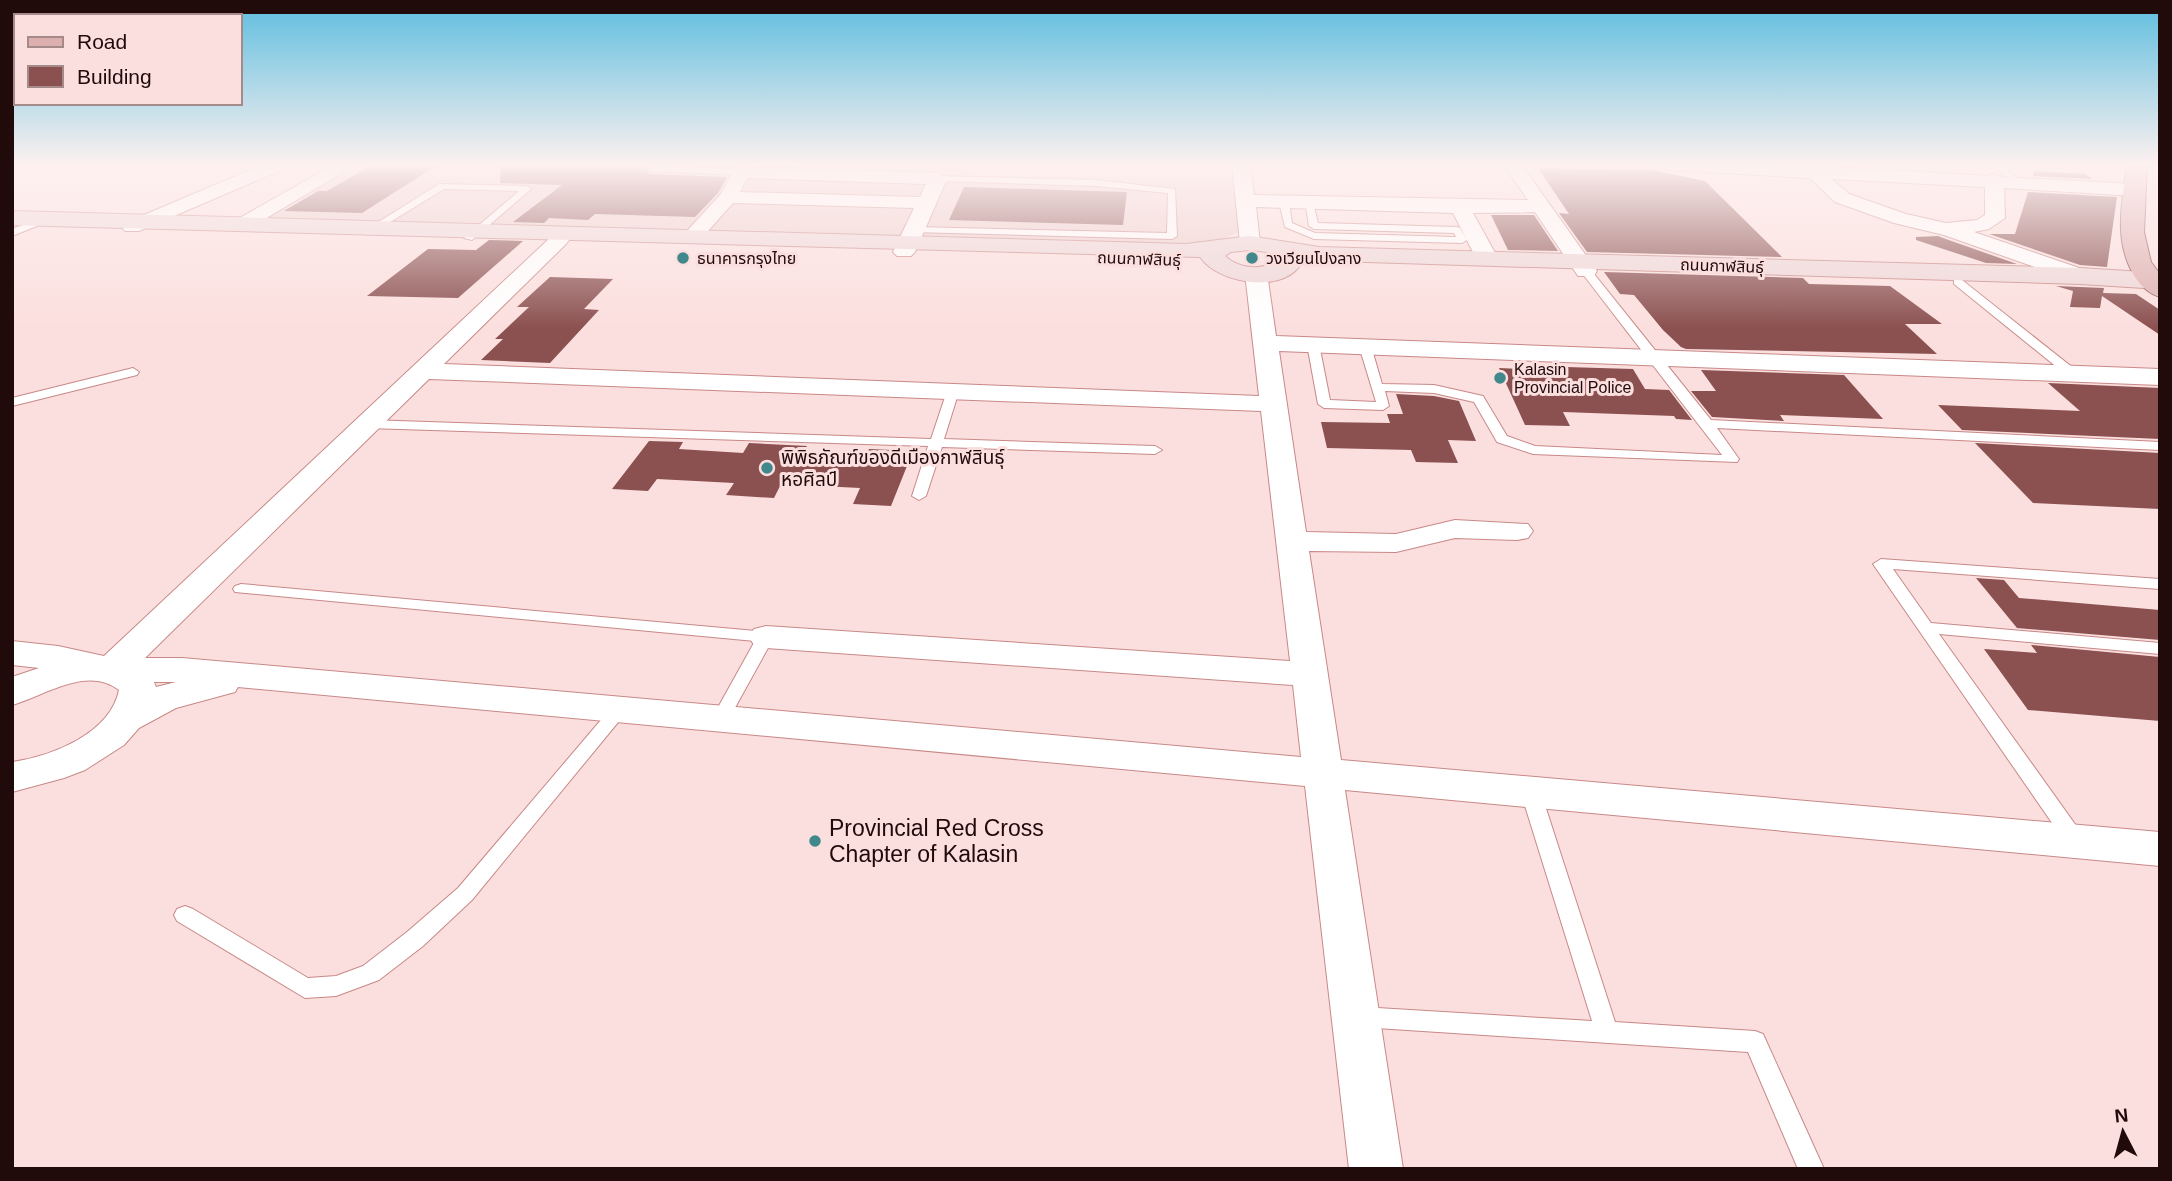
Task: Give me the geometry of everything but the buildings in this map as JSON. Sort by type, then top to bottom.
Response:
[{"type":"main road","points":[[2134,219],[2132,248],[2138,265],[2157,285]]},
{"type":"main road","name":"ถนนกาฬสินธุ์","points":[[138,224],[473,234],[909,241],[1183,260],[1217,256]]},
{"type":"main road","name":"ถนนกาฬสินธุ์","points":[[18,225],[243,224],[369,231]]},
{"type":"main road","name":"ถนนกาฬสินธุ์","points":[[473,234],[559,240],[1092,241],[1217,256]]},
{"type":"main road","points":[[1250,243],[1286,258],[1280,270],[1256,274],[1230,270],[1217,256],[1250,243]]},
{"type":"main road","name":"ถนนกาฬสินธุ์","points":[[1286,258],[1318,254],[1958,282],[2157,285]]},
{"type":"main road","name":"ถนนกาฬสินธุ์","points":[[1286,258],[1318,263],[2080,276],[2157,285]]},
{"type":"street","points":[[138,224],[150,219]]},
{"type":"street","points":[[243,224],[252,219]]},
{"type":"street","points":[[693,236],[708,219]]},
{"type":"street","points":[[909,241],[919,219]]},
{"type":"street","points":[[1248,219],[1250,243]]},
{"type":"street","points":[[1466,219],[1488,260]]},
{"type":"street","points":[[1549,219],[1583,267]]},
{"type":"street","points":[[1902,219],[1946,229],[2080,276]]},
{"type":"street","points":[[1946,229],[1982,225],[1993,219]]},
{"type":"street","points":[[111,670],[559,240]]},
{"type":"street","points":[[1256,274],[1376,1169]]},
{"type":"street","points":[[1265,343],[2160,377]]},
{"type":"street","points":[[423,371],[1273,404]]},
{"type":"street","points":[[1291,541],[1396,543],[1455,529],[1517,531]]},
{"type":"street","points":[[766,637],[1308,674]]},
{"type":"street","points":[[12,653],[58,658],[129,676],[138,686],[138,700],[129,718]]},
{"type":"street","points":[[12,692],[57,675],[87,670],[182,670],[2160,849]]},
{"type":"street","points":[[12,786],[83,753],[109,736],[129,718],[164,698],[221,684],[270,680]]},
{"type":"street","points":[[12,777],[51,767]]},
{"type":"lane","points":[[369,231],[388,219]]},
{"type":"lane","points":[[473,234],[491,219]]},
{"type":"lane","points":[[1092,241],[1172,236],[1172,219]]},
{"type":"lane","points":[[1287,219],[1288,225],[1314,236],[1462,240],[1457,230],[1314,226],[1312,219]]},
{"type":"lane","points":[[1377,387],[1434,389],[1479,399],[1502,439],[1533,450],[1732,459],[1657,358],[1583,267]]},
{"type":"lane","points":[[1958,282],[2073,374]]},
{"type":"lane","points":[[1312,344],[1324,404],[1383,406],[1366,346]]},
{"type":"lane","points":[[12,402],[133,372]]},
{"type":"lane","points":[[919,496],[953,391]]},
{"type":"lane","points":[[368,424],[1155,450]]},
{"type":"lane","points":[[1707,424],[2160,446]]},
{"type":"lane","points":[[2075,841],[1881,564],[2160,584]]},
{"type":"lane","points":[[241,589],[766,637],[720,720]]},
{"type":"lane","points":[[1926,628],[2160,649]]},
{"type":"lane","points":[[185,915],[305,988],[336,986],[371,973],[415,939],[465,894],[618,711]]},
{"type":"lane","points":[[1531,793],[1607,1032]]},
{"type":"lane","points":[[1355,1017],[1755,1042],[1811,1169]]},
{"type":"shaded area","points":[[300,219],[1237,219],[1239,232],[1214,243],[1194,246]]},
{"type":"place","name":"ธนาคารกรุงไทย","points":[[683,258]]},
{"type":"place","name":"วงเวียนโปงลาง","points":[[1252,258]]},
{"type":"place","name":"Kalasin Provincial Police","points":[[1500,378]]},
{"type":"place","name":"พิพิธภัณฑ์ของดีเมืองกาฬสินธุ์ หอศิลป์","points":[[767,468]]},
{"type":"place","name":"Provincial Red Cross Chapter of Kalasin","points":[[815,841]]}]
